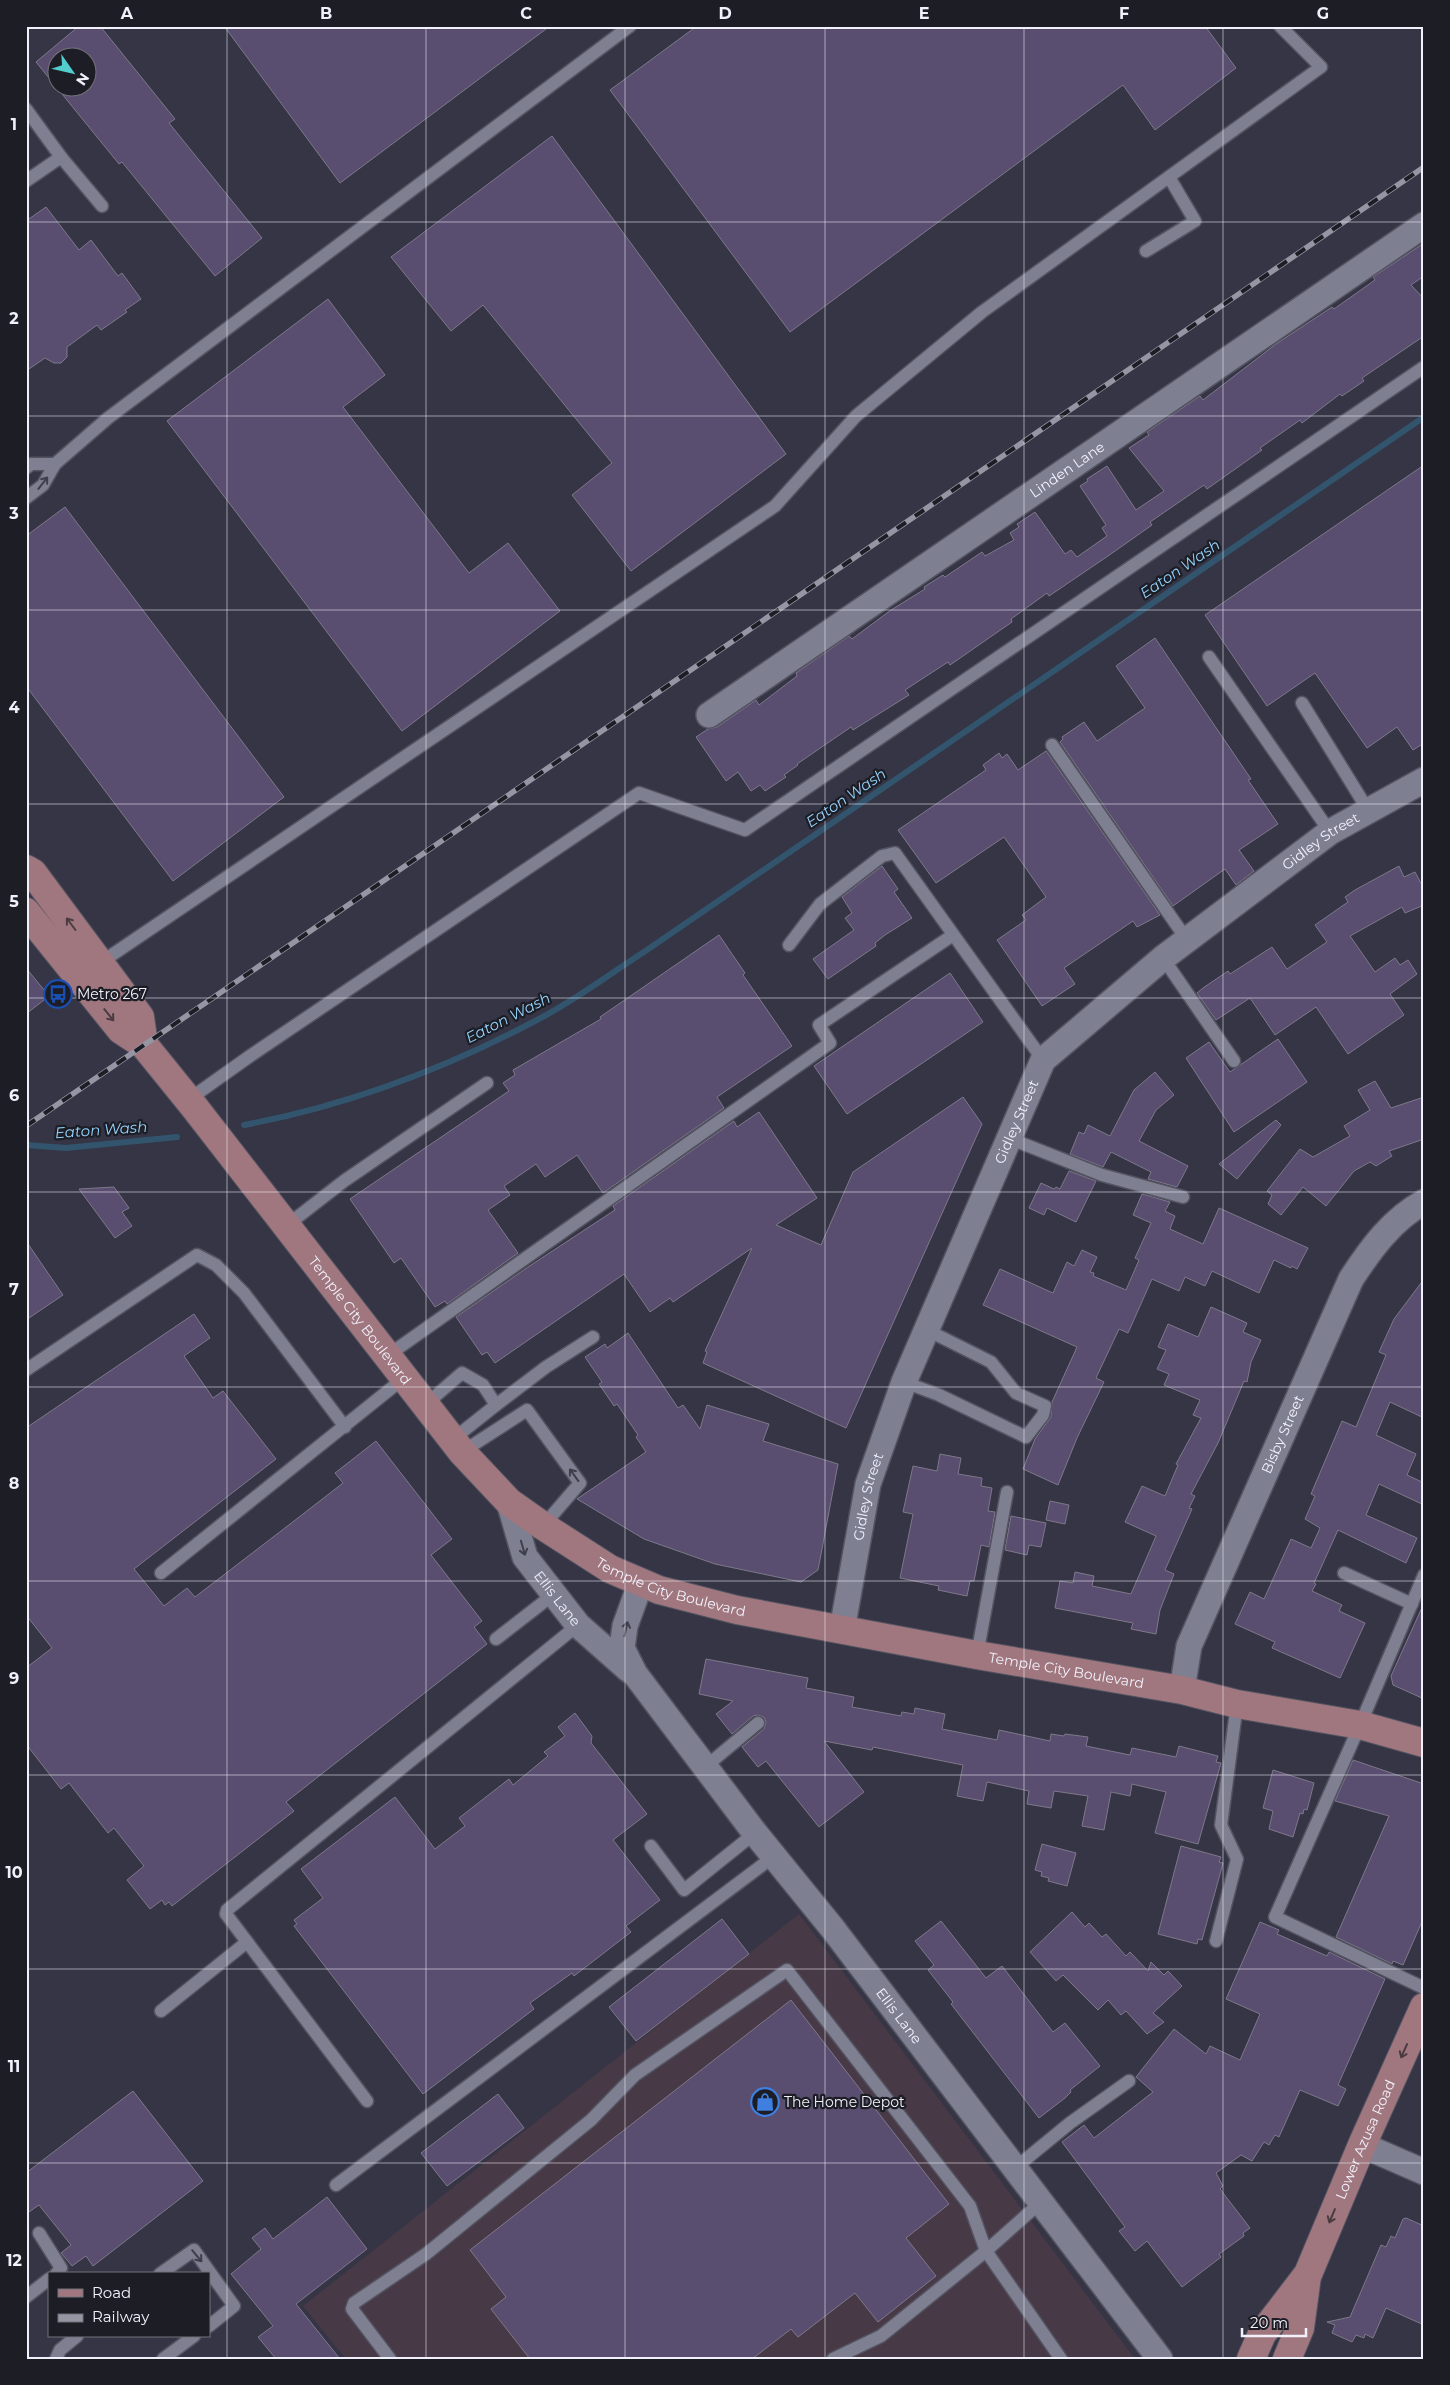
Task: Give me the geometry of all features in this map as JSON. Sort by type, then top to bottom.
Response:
[{"type":"main road","points":[[26,870],[33,873],[140,1017],[144,1045]]},
{"type":"main road","name":"Temple City Boulevard","points":[[26,912],[121,1030],[144,1045],[192,1104],[457,1446],[509,1502],[610,1569],[659,1590],[737,1610],[977,1656],[1182,1690],[1237,1704],[1360,1725],[1424,1743]]},
{"type":"main road","name":"Lower Azusa Road","points":[[1288,2359],[1300,2328],[1308,2274],[1362,2145],[1424,2007]]},
{"type":"main road","name":"Lower Azusa Road","points":[[1251,2359],[1262,2334],[1308,2274]]},
{"type":"street","name":"Linden Lane","points":[[710,715],[1424,226]]},
{"type":"street","name":"Gidley Street","points":[[842,1630],[868,1484],[904,1382],[1011,1139],[1043,1060],[1163,958],[1330,832],[1424,780]]},
{"type":"street","name":"Bisby Street","points":[[1182,1690],[1189,1646],[1351,1279],[1372,1247],[1392,1226],[1424,1202]]},
{"type":"street","name":"Ellis Lane","points":[[509,1502],[525,1557],[578,1626],[635,1674]]},
{"type":"street","name":"Ellis Lane","points":[[641,1582],[626,1626],[622,1648],[635,1674],[755,1834],[833,1929],[1160,2359]]},
{"type":"street","points":[[1362,2145],[1424,2172]]},
{"type":"lane","points":[[26,498],[43,485],[55,464],[108,418],[630,26]]},
{"type":"lane","points":[[100,963],[775,506],[856,416],[982,312],[1321,67],[1280,26]]},
{"type":"lane","points":[[26,109],[61,157],[102,206]]},
{"type":"lane","points":[[26,182],[61,157]]},
{"type":"lane","points":[[1146,251],[1195,220],[1169,177]]},
{"type":"lane","points":[[192,1104],[267,1044],[639,793],[745,830],[1424,367]]},
{"type":"lane","points":[[26,468],[31,464],[55,464]]},
{"type":"lane","points":[[1209,657],[1330,832]]},
{"type":"lane","points":[[1302,703],[1368,810]]},
{"type":"lane","points":[[1052,745],[1187,940]]},
{"type":"lane","points":[[789,945],[820,904],[882,856],[895,853],[1043,1060]]},
{"type":"lane","points":[[387,1356],[830,1043],[819,1025],[953,935]]},
{"type":"lane","points":[[1163,958],[1234,1061]]},
{"type":"lane","points":[[286,1226],[344,1181],[487,1083]]},
{"type":"lane","points":[[1011,1139],[1102,1175],[1183,1197]]},
{"type":"lane","points":[[26,1370],[197,1255],[216,1265],[244,1293],[345,1427]]},
{"type":"lane","points":[[904,1382],[939,1396],[1026,1437],[1043,1415],[1045,1406],[1016,1393],[991,1362],[927,1330]]},
{"type":"lane","points":[[457,1446],[496,1405],[546,1367],[593,1337]]},
{"type":"lane","points":[[426,1406],[462,1373],[483,1385],[496,1405]]},
{"type":"lane","points":[[162,1574],[404,1378]]},
{"type":"lane","points":[[457,1446],[526,1410],[580,1484],[543,1526]]},
{"type":"lane","points":[[977,1656],[1007,1492]]},
{"type":"lane","points":[[1344,1573],[1412,1604]]},
{"type":"lane","points":[[1424,1575],[1275,1917],[1424,1988]]},
{"type":"lane","points":[[496,1639],[554,1594]]},
{"type":"lane","points":[[367,2101],[226,1914],[227,1910],[578,1626]]},
{"type":"lane","points":[[1216,1941],[1237,1858],[1221,1825],[1237,1704]]},
{"type":"lane","points":[[705,1767],[758,1723]]},
{"type":"lane","points":[[651,1846],[684,1890],[755,1834]]},
{"type":"lane","points":[[336,2185],[773,1856]]},
{"type":"lane","points":[[161,2011],[247,1942]]},
{"type":"lane","points":[[390,2359],[352,2309],[354,2303],[426,2254],[591,2120],[635,2075],[784,1970],[789,1972],[970,2206],[986,2251],[1062,2359]]},
{"type":"lane","points":[[1015,2168],[1070,2123],[1130,2081]]},
{"type":"lane","points":[[833,2359],[881,2336],[986,2251],[1041,2202]]},
{"type":"lane","points":[[39,2233],[61,2268],[58,2272]]},
{"type":"lane","points":[[163,2272],[194,2250],[210,2272]]},
{"type":"lane","points":[[210,2272],[234,2306],[210,2325]]},
{"type":"lane","points":[[26,2297],[48,2280]]},
{"type":"lane","points":[[56,2359],[60,2350],[75,2338]]},
{"type":"lane","points":[[163,2359],[191,2338]]},
{"type":"shaded area","points":[[799,1914],[1135,2359],[346,2359],[303,2306]]},
{"type":"building","points":[[79,26],[100,26],[175,119],[169,123],[262,238],[215,276],[122,162],[119,164],[65,98],[98,98],[98,48],[53,48]]},
{"type":"building","points":[[224,26],[550,26],[340,183]]},
{"type":"building","points":[[697,26],[1205,26],[1236,68],[1155,130],[1123,85],[790,332],[610,90]]},
{"type":"building","points":[[48,52],[48,77],[36,62]]},
{"type":"building","points":[[552,136],[786,454],[631,571],[572,495],[612,463],[483,305],[451,331],[391,257]]},
{"type":"building","points":[[46,207],[79,250],[91,240],[118,276],[122,273],[141,299],[125,310],[127,312],[101,330],[97,325],[67,347],[67,357],[61,363],[54,363],[45,358],[26,371],[26,221]]},
{"type":"building","points":[[1424,243],[1424,276],[1411,285],[1424,299],[1424,336],[1362,378],[1364,381],[1342,396],[1340,394],[1302,423],[1300,420],[1260,448],[1262,450],[1207,489],[1204,485],[1150,522],[1152,525],[1108,556],[1049,596],[1047,593],[1011,619],[1012,622],[950,665],[948,662],[905,690],[909,695],[853,730],[851,727],[797,764],[784,775],[786,777],[765,791],[760,785],[751,791],[738,772],[726,781],[696,737],[708,729],[717,727],[756,700],[759,705],[797,676],[796,673],[849,636],[852,639],[943,575],[945,577],[982,552],[985,556],[1014,540],[1010,533],[1019,527],[1017,524],[1035,512],[1065,554],[1071,550],[1077,557],[1107,536],[1102,528],[1106,525],[1080,486],[1088,481],[1087,479],[1107,466],[1136,510],[1164,491],[1129,448],[1149,435],[1147,432],[1200,396],[1203,400],[1276,344],[1332,307],[1334,309],[1375,280],[1373,277]]},
{"type":"building","points":[[328,299],[385,375],[343,407],[469,573],[508,543],[560,611],[402,731],[167,421]]},
{"type":"building","points":[[1424,465],[1424,743],[1413,750],[1397,727],[1367,748],[1315,673],[1267,706],[1205,615]]},
{"type":"building","points":[[65,507],[284,797],[173,881],[26,686],[26,536]]},
{"type":"building","points":[[1155,638],[1251,779],[1248,780],[1278,824],[1239,850],[1254,871],[1236,885],[1225,869],[1173,906],[1060,742],[1063,739],[1062,737],[1084,722],[1097,741],[1145,708],[1116,666]]},
{"type":"building","points":[[1046,751],[1160,915],[1137,927],[1133,921],[1064,968],[1075,984],[1042,1006],[997,940],[1026,920],[1022,915],[1046,897],[1004,837],[936,883],[898,830],[986,770],[983,765],[999,753],[1002,758],[1007,754],[1018,770]]},
{"type":"building","points":[[882,866],[898,889],[894,892],[912,918],[885,935],[875,943],[876,946],[828,979],[813,959],[854,930],[845,918],[852,913],[842,897]]},
{"type":"building","points":[[1399,866],[1404,877],[1415,872],[1424,889],[1424,905],[1405,913],[1402,907],[1350,936],[1375,972],[1395,958],[1400,965],[1408,960],[1417,974],[1390,994],[1404,1015],[1348,1054],[1316,1007],[1275,1035],[1250,998],[1216,1020],[1197,993],[1228,971],[1230,974],[1272,947],[1287,969],[1327,942],[1315,925],[1348,902],[1345,897]]},
{"type":"building","points":[[719,935],[745,973],[743,975],[792,1046],[717,1097],[724,1108],[603,1193],[577,1155],[545,1177],[536,1164],[504,1186],[510,1195],[488,1210],[518,1253],[447,1304],[445,1301],[435,1307],[401,1258],[394,1263],[350,1199],[509,1091],[503,1083],[515,1075],[513,1070],[601,1019],[600,1017]]},
{"type":"building","points":[[26,968],[49,996],[26,1014]]},
{"type":"building","points":[[950,973],[983,1022],[847,1114],[814,1066]]},
{"type":"building","points":[[1278,1039],[1307,1082],[1234,1132],[1186,1058],[1209,1042],[1230,1072]]},
{"type":"building","points":[[1155,1072],[1174,1095],[1156,1110],[1139,1141],[1188,1166],[1177,1187],[1148,1179],[1151,1172],[1111,1152],[1103,1167],[1070,1154],[1079,1132],[1084,1134],[1088,1125],[1110,1136],[1134,1090]]},
{"type":"building","points":[[1375,1081],[1391,1108],[1424,1097],[1424,1139],[1389,1151],[1392,1156],[1376,1166],[1370,1162],[1354,1171],[1326,1206],[1303,1187],[1281,1215],[1268,1204],[1272,1195],[1267,1191],[1300,1149],[1313,1157],[1350,1136],[1344,1126],[1370,1110],[1358,1090]]},
{"type":"building","points":[[963,1097],[982,1124],[846,1428],[703,1363],[707,1352],[705,1351],[752,1248],[673,1302],[670,1298],[650,1312],[624,1274],[495,1363],[487,1352],[482,1355],[456,1317],[615,1210],[613,1206],[734,1121],[737,1127],[759,1112],[817,1198],[776,1225],[821,1245],[853,1172]]},
{"type":"building","points":[[1276,1120],[1281,1125],[1237,1179],[1219,1164]]},
{"type":"building","points":[[1069,1171],[1096,1181],[1076,1222],[1047,1208],[1044,1215],[1029,1208],[1041,1183],[1054,1189],[1056,1187],[1060,1189]]},
{"type":"building","points":[[114,1187],[129,1208],[122,1212],[132,1226],[115,1238],[79,1189]]},
{"type":"building","points":[[1142,1194],[1170,1202],[1165,1211],[1175,1216],[1170,1229],[1203,1244],[1219,1208],[1308,1248],[1297,1269],[1274,1260],[1259,1293],[1212,1271],[1205,1286],[1185,1277],[1179,1291],[1152,1279],[1128,1333],[1119,1329],[1096,1378],[1104,1382],[1077,1438],[1058,1485],[1023,1469],[1035,1439],[1051,1417],[1052,1402],[1077,1347],[983,1305],[1000,1269],[1053,1293],[1067,1262],[1074,1266],[1082,1250],[1097,1257],[1090,1272],[1094,1273],[1093,1276],[1126,1290],[1139,1260],[1135,1258],[1151,1223],[1133,1215]]},
{"type":"building","points":[[26,1241],[63,1295],[26,1320]]},
{"type":"building","points":[[1424,1279],[1424,1418],[1390,1402],[1376,1435],[1416,1454],[1407,1475],[1424,1483],[1424,1505],[1379,1484],[1366,1515],[1417,1538],[1406,1563],[1338,1530],[1312,1591],[1342,1605],[1339,1611],[1365,1623],[1340,1678],[1272,1648],[1275,1642],[1235,1624],[1250,1592],[1264,1599],[1291,1539],[1311,1548],[1320,1528],[1305,1519],[1315,1496],[1311,1494],[1342,1421],[1356,1427],[1386,1355],[1379,1352],[1394,1319]]},
{"type":"building","points":[[1211,1307],[1247,1323],[1243,1332],[1261,1340],[1251,1362],[1247,1382],[1244,1381],[1218,1443],[1191,1494],[1195,1496],[1189,1508],[1192,1509],[1165,1570],[1174,1574],[1160,1610],[1156,1634],[1131,1629],[1133,1623],[1055,1608],[1060,1581],[1073,1583],[1075,1572],[1094,1576],[1092,1586],[1131,1594],[1156,1536],[1125,1522],[1142,1486],[1165,1496],[1178,1465],[1176,1464],[1201,1418],[1193,1415],[1200,1400],[1164,1385],[1169,1374],[1157,1369],[1166,1350],[1158,1347],[1168,1324],[1198,1337]]},
{"type":"building","points":[[194,1314],[210,1338],[184,1356],[213,1398],[223,1391],[276,1459],[134,1569],[164,1606],[187,1588],[195,1597],[343,1483],[335,1473],[376,1441],[452,1539],[431,1555],[482,1621],[474,1627],[487,1644],[286,1802],[294,1811],[172,1906],[169,1902],[165,1905],[162,1900],[150,1909],[127,1880],[144,1866],[114,1828],[108,1833],[69,1783],[61,1789],[26,1744],[26,1668],[52,1648],[26,1615],[26,1428]]},
{"type":"building","points":[[628,1333],[678,1408],[683,1405],[700,1429],[707,1405],[769,1424],[763,1441],[838,1464],[818,1570],[801,1582],[715,1564],[644,1539],[577,1499],[646,1452],[636,1437],[638,1435],[617,1404],[614,1406],[599,1384],[602,1382],[585,1357],[605,1344],[607,1348]]},
{"type":"building","points":[[940,1454],[961,1458],[958,1474],[982,1478],[981,1486],[992,1488],[988,1511],[995,1512],[989,1547],[981,1545],[974,1581],[970,1581],[967,1596],[938,1590],[939,1586],[900,1578],[913,1514],[903,1512],[913,1466],[937,1471]]},
{"type":"building","points":[[1050,1501],[1069,1505],[1065,1524],[1046,1520]]},
{"type":"building","points":[[1011,1516],[1046,1523],[1041,1547],[1029,1545],[1027,1555],[1005,1550]]},
{"type":"building","points":[[1424,1603],[1424,1699],[1393,1685],[1391,1676]]},
{"type":"building","points":[[706,1659],[808,1678],[806,1688],[854,1697],[852,1707],[901,1716],[902,1712],[914,1714],[915,1708],[945,1714],[942,1729],[997,1740],[999,1730],[1050,1741],[1051,1734],[1064,1736],[1065,1734],[1088,1737],[1086,1746],[1130,1755],[1132,1748],[1176,1757],[1179,1746],[1218,1756],[1216,1762],[1221,1763],[1198,1844],[1155,1833],[1166,1792],[1132,1784],[1130,1796],[1111,1792],[1104,1830],[1082,1826],[1088,1796],[1054,1791],[1051,1808],[1027,1804],[1029,1791],[987,1782],[983,1801],[957,1796],[963,1765],[873,1747],[872,1750],[824,1741],[864,1792],[819,1827],[766,1761],[758,1767],[742,1747],[764,1729],[766,1722],[764,1717],[753,1716],[732,1734],[716,1714],[733,1701],[699,1694]]},
{"type":"building","points":[[575,1713],[592,1736],[591,1743],[647,1814],[613,1840],[660,1900],[626,1926],[631,1932],[574,1976],[572,1973],[530,2003],[534,2009],[423,2094],[294,1926],[297,1924],[294,1920],[323,1898],[301,1869],[395,1797],[435,1849],[465,1826],[459,1818],[509,1779],[513,1785],[548,1756],[544,1752],[565,1736],[558,1727]]},
{"type":"building","points":[[1353,1760],[1424,1784],[1424,1917],[1403,1965],[1393,1961],[1392,1964],[1336,1937],[1389,1816],[1335,1801]]},
{"type":"building","points":[[1273,1770],[1314,1783],[1307,1810],[1304,1809],[1303,1814],[1300,1813],[1293,1837],[1269,1829],[1273,1811],[1263,1808]]},
{"type":"building","points":[[1042,1844],[1076,1853],[1067,1886],[1048,1881],[1049,1878],[1041,1876],[1042,1872],[1035,1870]]},
{"type":"building","points":[[1181,1846],[1221,1857],[1219,1862],[1223,1863],[1202,1940],[1198,1939],[1197,1944],[1158,1934]]},
{"type":"building","points":[[1072,1912],[1085,1927],[1089,1923],[1102,1937],[1106,1934],[1126,1956],[1130,1952],[1148,1971],[1151,1962],[1164,1975],[1168,1971],[1182,1986],[1153,2013],[1164,2022],[1147,2034],[1126,2011],[1121,2015],[1108,2000],[1098,2010],[1063,1975],[1056,1981],[1030,1952]]},
{"type":"building","points":[[722,1919],[749,1954],[636,2041],[609,2007]]},
{"type":"building","points":[[941,1921],[986,1978],[1002,1966],[1053,2032],[1065,2023],[1100,2066],[1070,2090],[1071,2092],[1065,2098],[1039,2118],[951,2004],[953,2002],[928,1970],[934,1965],[915,1941]]},
{"type":"building","points":[[1260,1922],[1279,1930],[1277,1934],[1327,1956],[1329,1952],[1385,1979],[1338,2085],[1346,2089],[1338,2106],[1300,2090],[1279,2137],[1275,2135],[1269,2145],[1264,2142],[1252,2161],[1241,2155],[1216,2173],[1223,2186],[1220,2189],[1250,2228],[1243,2233],[1244,2236],[1219,2254],[1221,2257],[1182,2287],[1147,2241],[1135,2251],[1119,2231],[1125,2227],[1062,2142],[1084,2125],[1094,2138],[1153,2092],[1136,2077],[1174,2029],[1206,2054],[1210,2046],[1240,2060],[1260,2014],[1226,1999]]},
{"type":"building","name":"The Home Depot","points":[[791,2000],[949,2204],[906,2238],[936,2276],[878,2322],[855,2293],[798,2337],[791,2329],[752,2359],[530,2359],[491,2309],[506,2297],[470,2250]]},
{"type":"building","points":[[133,2091],[203,2181],[93,2266],[86,2256],[72,2266],[61,2253],[71,2245],[39,2205],[26,2214],[26,2173]]},
{"type":"building","points":[[498,2094],[524,2128],[447,2186],[421,2153]]},
{"type":"building","points":[[327,2197],[367,2249],[296,2304],[340,2359],[276,2359],[258,2337],[273,2326],[231,2274],[261,2249],[252,2238],[265,2228],[273,2239]]},
{"type":"building","points":[[1406,2218],[1424,2226],[1424,2325],[1386,2308],[1373,2338],[1365,2334],[1364,2338],[1356,2335],[1352,2342],[1332,2333],[1335,2325],[1327,2322],[1350,2317],[1381,2245],[1386,2247],[1391,2236],[1395,2238],[1403,2219]]},
{"type":"waterway","name":"Eaton Wash","points":[[244,1125],[319,1107],[393,1084],[465,1055],[535,1021],[563,1005],[644,952],[1424,417]]},
{"type":"waterway","name":"Eaton Wash","points":[[26,1145],[66,1148],[177,1137]]},
{"type":"railway","points":[[26,1126],[1424,167]]},
{"type":"place","name":"Metro 267","points":[[58,994]]},
{"type":"place","name":"The Home Depot","points":[[765,2102]]}]
